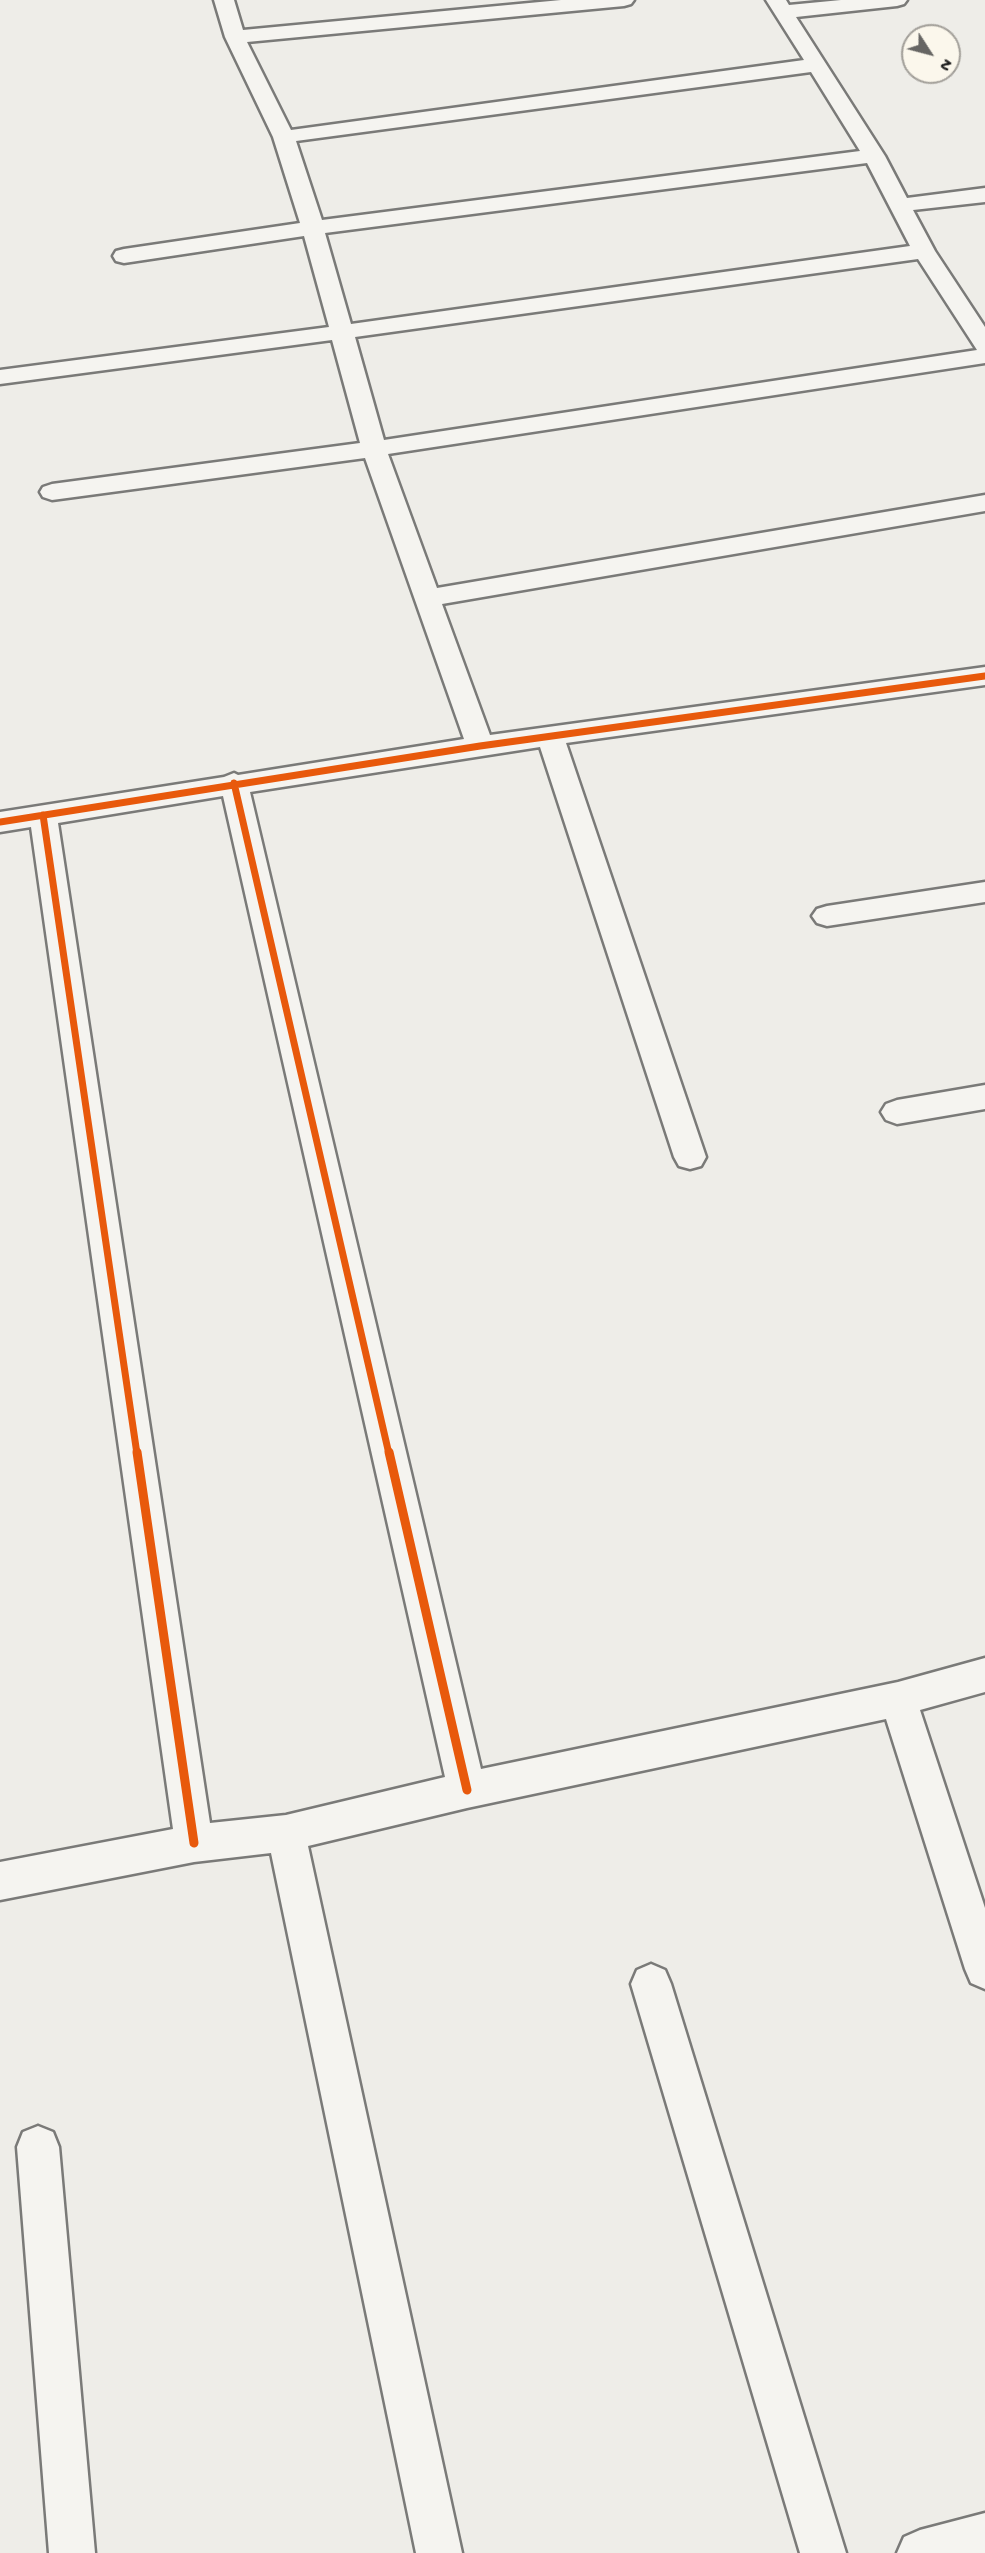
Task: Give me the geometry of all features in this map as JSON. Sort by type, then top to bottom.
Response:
[{"type":"street","points":[[224,0],[235,37],[284,137],[313,228],[374,449],[480,747]]},
{"type":"street","points":[[235,37],[624,0]]},
{"type":"street","points":[[897,0],[780,6],[874,156],[924,251],[985,345]]},
{"type":"street","points":[[284,137],[816,65]]},
{"type":"street","points":[[124,256],[313,228],[874,156]]},
{"type":"street","points":[[901,205],[985,195]]},
{"type":"street","points":[[0,377],[924,251]]},
{"type":"street","points":[[52,492],[374,449],[985,356]]},
{"type":"street","points":[[427,598],[985,503]]},
{"type":"street","points":[[0,822],[234,783],[985,676]]},
{"type":"street","points":[[550,738],[690,1157]]},
{"type":"street","points":[[234,783],[467,1790]]},
{"type":"street","points":[[44,815],[194,1843]]},
{"type":"street","points":[[826,916],[985,892]]},
{"type":"street","points":[[897,1112],[985,1097]]},
{"type":"street","points":[[0,1881],[194,1843],[286,1833],[467,1790],[898,1699],[985,1675]]},
{"type":"street","points":[[898,1699],[985,1970]]},
{"type":"street","points":[[286,1833],[439,2553]]},
{"type":"street","points":[[651,1984],[823,2553]]},
{"type":"street","points":[[38,2147],[72,2553]]},
{"type":"street","points":[[920,2553],[985,2536]]},
{"type":"cycle path","points":[[0,822],[480,746],[985,676]]},
{"type":"cycle path","points":[[234,783],[467,1790]]},
{"type":"cycle path","points":[[43,815],[194,1843]]}]
